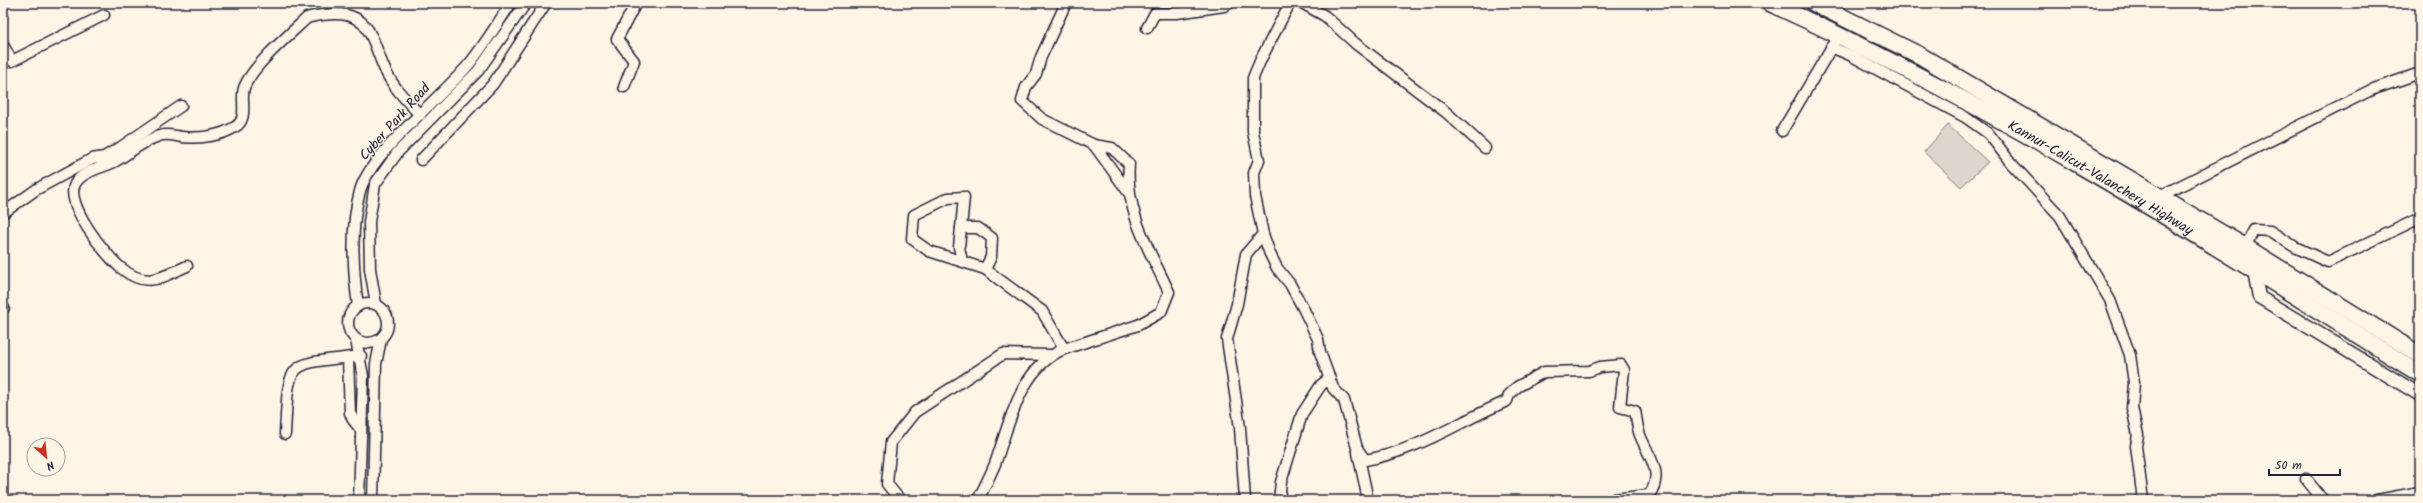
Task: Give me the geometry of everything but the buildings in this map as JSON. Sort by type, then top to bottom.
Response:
[{"type":"highway","name":"Kannur-Calicut-Valanchery Highway","points":[[1770,3],[1835,41],[2037,140],[2254,271],[2420,374]]},
{"type":"highway","name":"Kannur-Calicut-Valanchery Highway","points":[[1814,3],[1922,56],[2246,247],[2420,355]]},
{"type":"street","name":"Cyber Park Road","points":[[358,306],[354,278],[355,231],[360,191],[368,174],[420,115],[469,63],[511,3]]},
{"type":"street","points":[[376,304],[370,269],[369,222],[375,184],[398,152],[478,71],[526,3]]},
{"type":"street","points":[[421,160],[493,84],[546,3]]},
{"type":"street","points":[[624,87],[634,61],[617,39],[636,3]]},
{"type":"street","points":[[978,500],[994,465],[1011,416],[1027,379],[1050,355],[1138,325],[1161,312],[1169,292],[1142,238],[1128,184],[1129,164],[1112,148],[1094,144],[1042,119],[1022,101],[1026,87],[1036,74],[1040,57],[1066,3]]},
{"type":"street","points":[[1147,28],[1155,13],[1177,13],[1224,6],[1230,3]]},
{"type":"street","points":[[1290,3],[1253,78],[1253,132],[1259,160],[1254,173],[1255,196],[1263,234],[1276,268],[1299,298],[1318,339],[1320,352],[1334,388],[1344,400],[1357,448],[1368,500]]},
{"type":"street","points":[[1302,3],[1325,16],[1356,44],[1447,113],[1485,148]]},
{"type":"street","points":[[3,213],[37,189],[92,159],[104,157],[142,138],[170,134],[183,137],[212,135],[236,127],[242,120],[244,88],[265,58],[307,18],[316,15],[346,14],[358,19],[369,30],[386,72],[394,85],[420,115]]},
{"type":"street","points":[[3,44],[6,58],[12,61],[104,15]]},
{"type":"street","points":[[1782,131],[1835,41],[1852,56],[1965,117],[1989,134],[2011,163],[2060,216],[2110,300],[2130,355],[2134,383],[2132,408],[2137,426],[2136,446],[2143,500]]},
{"type":"street","points":[[2160,196],[2372,90],[2420,73]]},
{"type":"street","points":[[182,106],[114,162],[87,174],[75,183],[72,192],[74,204],[89,230],[119,267],[135,278],[146,281],[158,279],[187,266]]},
{"type":"street","points":[[1094,144],[1130,195]]},
{"type":"street","points":[[962,260],[959,247],[964,197],[948,198],[914,215],[912,239],[929,251],[985,268],[1042,311],[1064,349]]},
{"type":"street","points":[[2246,247],[2254,230],[2270,231],[2295,247],[2328,262],[2420,218]]},
{"type":"street","points":[[961,228],[978,228],[992,238],[991,257],[985,268]]},
{"type":"street","points":[[1245,500],[1240,428],[1227,339],[1237,304],[1246,254],[1263,234]]},
{"type":"street","points":[[2254,271],[2259,297],[2420,395]]},
{"type":"street","points":[[359,500],[362,430],[361,356],[356,340],[349,329],[348,322],[349,316],[358,306],[364,304],[376,304],[383,309],[388,321],[388,328],[381,339],[376,364],[372,500]]},
{"type":"street","points":[[356,340],[369,344],[381,339]]},
{"type":"street","points":[[900,500],[887,484],[891,442],[915,412],[1003,354],[1050,355]]},
{"type":"street","points":[[285,434],[287,384],[298,366],[307,362],[361,356]]},
{"type":"street","points":[[348,358],[350,413],[353,420],[362,430]]},
{"type":"street","points":[[1357,448],[1365,460],[1381,458],[1469,420],[1481,412],[1507,401],[1509,395],[1517,387],[1544,372],[1589,371],[1600,367],[1621,365],[1624,370],[1620,408],[1634,411],[1639,434],[1649,452],[1656,476],[1656,486],[1650,497],[1614,500]]},
{"type":"street","points":[[1279,500],[1281,482],[1302,414],[1321,385],[1330,378]]},
{"type":"street","points":[[2306,479],[2323,500]]},
{"type":"street","points":[[2377,500],[2420,492]]},
{"type":"shaded area","points":[[1948,125],[1988,162],[1961,187],[1924,152]]}]
